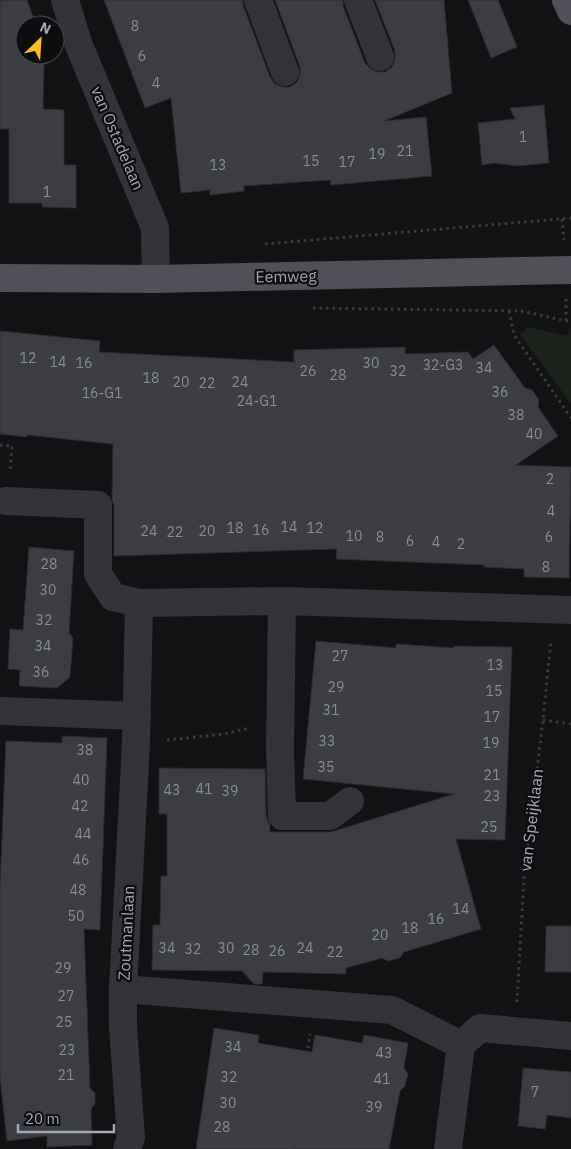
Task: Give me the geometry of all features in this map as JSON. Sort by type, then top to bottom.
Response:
[{"type":"main road","points":[[566,0],[571,11]]},
{"type":"main road","name":"Eemweg","points":[[0,278],[156,279],[571,270]]},
{"type":"street","name":"van Ostadelaan","points":[[65,0],[78,43],[156,228],[156,279]]},
{"type":"street","points":[[258,0],[286,72]]},
{"type":"street","points":[[358,0],[380,57]]},
{"type":"street","points":[[6,501],[98,505],[98,574],[113,597],[138,602],[282,602],[562,610]]},
{"type":"street","points":[[2,711],[137,716],[138,602]]},
{"type":"street","points":[[282,602],[280,749],[282,816],[330,816],[350,801]]},
{"type":"street","name":"Zoutmanlaan","points":[[127,1149],[130,1138],[123,989],[137,716]]},
{"type":"street","points":[[123,989],[392,1010],[461,1045]]},
{"type":"street","points":[[448,1149],[461,1045],[480,1028],[571,1036]]},
{"type":"path","name":"Eemweg","points":[[257,245],[571,218]]},
{"type":"path","points":[[509,311],[514,335],[571,418]]},
{"type":"path","points":[[566,320],[571,322]]},
{"type":"path","name":"van Speijklaan","points":[[515,1031],[524,878],[543,720],[562,610]]},
{"type":"path","points":[[543,720],[571,724]]},
{"type":"path","points":[[136,743],[224,734],[281,721]]},
{"type":"path","points":[[288,1149],[294,1142],[315,1004]]},
{"type":"shaded area","points":[[528,327],[567,336],[571,328],[571,404],[520,334]]},
{"type":"building","points":[[0,0],[27,0],[32,15],[15,15],[15,65],[44,65],[43,109],[64,110],[64,165],[76,165],[76,208],[42,207],[42,203],[9,203],[9,129],[0,129]]},
{"type":"building","points":[[104,0],[243,0],[243,5],[270,77],[275,84],[290,87],[297,82],[300,67],[275,0],[343,0],[343,6],[365,63],[371,69],[385,72],[392,67],[395,51],[375,0],[444,0],[452,93],[384,121],[426,117],[432,176],[331,185],[330,180],[244,186],[244,191],[210,195],[210,190],[181,193],[171,98],[145,108]]},
{"type":"building","points":[[468,0],[498,0],[517,47],[491,58]]},
{"type":"building","points":[[544,105],[549,163],[517,166],[494,163],[482,165],[478,123],[515,119],[510,108]]},
{"type":"building","points":[[0,331],[100,341],[99,352],[294,362],[294,350],[405,347],[405,354],[468,352],[473,359],[494,345],[525,388],[532,390],[539,400],[538,407],[558,436],[516,465],[571,467],[569,578],[524,577],[524,569],[484,567],[485,565],[336,559],[337,549],[114,556],[113,444],[0,434]]},
{"type":"building","points":[[29,547],[74,551],[69,633],[73,638],[70,677],[57,688],[19,686],[20,670],[8,669],[10,629],[23,630]]},
{"type":"building","points":[[316,641],[396,648],[396,644],[454,648],[454,646],[512,647],[505,840],[456,839],[481,929],[404,952],[400,958],[388,961],[382,958],[346,968],[346,974],[263,972],[262,984],[254,984],[242,971],[152,970],[153,925],[160,925],[161,876],[167,876],[167,814],[159,814],[159,768],[265,769],[266,816],[270,832],[331,832],[454,794],[303,779]]},
{"type":"building","points":[[62,736],[107,738],[100,930],[84,929],[90,1088],[95,1093],[95,1104],[91,1109],[92,1145],[47,1147],[47,1136],[7,1141],[0,1077],[0,887],[6,741],[62,743]]},
{"type":"building","points":[[546,926],[571,926],[571,972],[545,972]]},
{"type":"building","points":[[214,1028],[259,1035],[258,1043],[312,1052],[315,1035],[362,1043],[364,1035],[408,1043],[404,1068],[408,1074],[405,1086],[400,1091],[389,1149],[196,1149]]},
{"type":"building","points":[[523,1068],[571,1072],[571,1118],[547,1115],[545,1129],[518,1126]]}]
